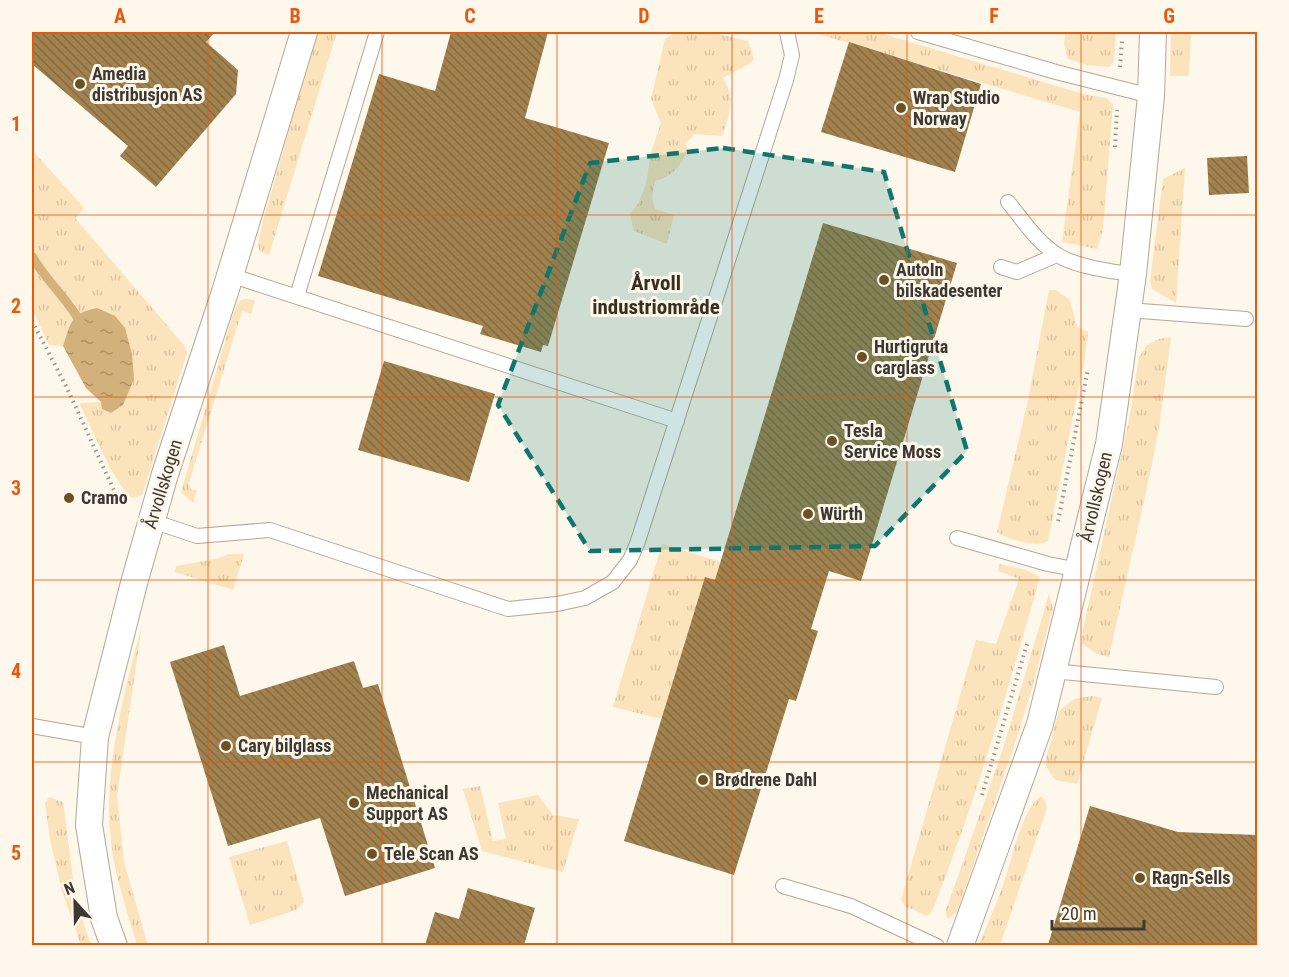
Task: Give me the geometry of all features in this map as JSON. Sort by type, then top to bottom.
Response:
[{"type":"street","name":"Årvollskogen","points":[[114,945],[104,918],[89,825],[95,737],[152,521],[304,32]]},
{"type":"street","name":"Årvollskogen","points":[[960,945],[1040,724],[1109,444],[1133,274],[1151,96],[1153,32]]},
{"type":"lane","points":[[297,296],[377,32]]},
{"type":"lane","points":[[152,521],[197,536],[270,530],[508,609],[557,604],[585,598],[613,582],[630,560],[637,544],[786,80],[792,55],[787,32]]},
{"type":"lane","points":[[918,32],[1056,72],[1151,96]]},
{"type":"lane","points":[[1008,202],[1035,236],[1057,255],[1103,271],[1133,274]]},
{"type":"lane","points":[[1001,267],[1017,272],[1057,255]]},
{"type":"lane","points":[[230,275],[677,421]]},
{"type":"lane","points":[[1128,310],[1246,320]]},
{"type":"lane","points":[[957,538],[1048,564],[1079,570]]},
{"type":"lane","points":[[1053,671],[1216,687]]},
{"type":"lane","points":[[32,726],[95,737]]},
{"type":"lane","points":[[783,886],[850,906],[937,945]]},
{"type":"path","points":[[1114,156],[1122,32]]},
{"type":"path","points":[[32,321],[66,386],[118,499],[132,513],[152,521]]},
{"type":"path","points":[[1048,564],[1090,363]]},
{"type":"path","points":[[980,801],[1031,633]]},
{"type":"highlighted area","points":[[723,148],[884,172],[967,451],[875,546],[590,551],[498,405],[590,163]]},
{"type":"green space","points":[[317,32],[337,32],[269,255],[260,252],[258,245],[262,225]]},
{"type":"green space","points":[[676,32],[710,32],[748,41],[754,59],[723,78],[731,100],[722,136],[695,134],[685,144],[688,149],[679,165],[672,173],[655,181],[652,197],[655,209],[674,215],[667,244],[634,231],[630,214],[638,204],[646,184],[651,152],[661,123],[651,99],[665,39]]},
{"type":"green space","points":[[818,32],[877,32],[1083,94],[1106,98],[1113,104],[1103,229],[1097,249],[1062,242],[1080,112],[818,34]]},
{"type":"green space","points":[[1065,32],[1116,32],[1114,61],[1109,67],[1087,65],[1068,59],[1064,45]]},
{"type":"green space","points":[[1171,32],[1191,32],[1189,76],[1170,76]]},
{"type":"green space","points":[[32,150],[84,208],[75,218],[184,345],[187,353],[142,495],[134,498],[128,496],[110,468],[79,403],[101,402],[97,308],[76,316],[70,325],[63,346],[49,345],[32,309]]},
{"type":"green space","points":[[1185,168],[1176,303],[1152,289],[1150,281],[1163,179]]},
{"type":"green space","points":[[1049,290],[1056,290],[1070,300],[1077,327],[1088,332],[1048,541],[1030,544],[997,532],[1028,400]]},
{"type":"green space","points":[[255,300],[251,314],[242,311],[189,483],[191,490],[197,490],[193,503],[181,492],[233,314],[239,301]]},
{"type":"green space","points":[[1171,337],[1159,428],[1109,657],[1097,654],[1081,643],[1083,630],[1129,420],[1139,357],[1147,345],[1159,339]]},
{"type":"green space","points":[[662,544],[803,587],[662,719],[613,707]]},
{"type":"green space","points":[[229,554],[244,554],[233,590],[175,572],[176,566],[216,559]]},
{"type":"green space","points":[[999,564],[1026,570],[1040,577],[977,788],[932,912],[927,916],[905,906],[901,900],[976,640],[996,644],[1019,579],[998,571]]},
{"type":"green space","points":[[1049,594],[1053,608],[1031,692],[957,912],[948,919],[946,910],[1002,752]]},
{"type":"green space","points":[[142,625],[117,796],[124,862],[148,946],[137,945],[120,888],[111,844],[109,804],[113,752]]},
{"type":"green space","points":[[1091,696],[1102,698],[1077,784],[1055,780],[1047,768],[1046,759],[1059,711],[1074,699]]},
{"type":"green space","points":[[480,786],[493,841],[506,839],[498,803],[538,795],[553,815],[579,819],[563,872],[482,851],[463,789]]},
{"type":"green space","points":[[1041,796],[1047,808],[1000,945],[979,945],[1003,885],[1022,824],[1034,803]]},
{"type":"green space","points":[[49,797],[63,802],[76,901],[91,945],[81,945],[62,891],[50,840],[45,803]]},
{"type":"green space","points":[[287,841],[304,902],[296,910],[250,925],[229,857]]},
{"type":"water","points":[[97,308],[115,316],[125,328],[132,354],[134,379],[123,405],[111,413],[102,409],[101,402],[86,388],[63,346],[70,325],[76,316]]},
{"type":"building","points":[[32,32],[215,32],[206,42],[238,70],[236,94],[156,187],[120,156],[128,146],[32,64]]},
{"type":"building","points":[[451,32],[548,32],[525,118],[609,143],[548,346],[543,345],[541,352],[480,334],[483,326],[318,276],[379,74],[435,91]]},
{"type":"building","name":"Wrap Studio Norway","points":[[849,42],[981,84],[955,172],[821,132]]},
{"type":"building","points":[[1247,156],[1249,193],[1209,195],[1207,158]]},
{"type":"building","points":[[823,223],[957,263],[861,581],[829,571],[811,629],[818,631],[796,701],[789,699],[734,875],[624,841],[705,577],[715,580]]},
{"type":"building","points":[[384,361],[495,394],[469,482],[358,450]]},
{"type":"building","points":[[224,645],[240,696],[354,661],[363,688],[378,684],[435,868],[345,896],[320,818],[228,846],[170,662]]},
{"type":"building","name":"Ragn-Sells","points":[[1090,806],[1178,832],[1257,835],[1257,945],[1048,945]]},
{"type":"building","points":[[468,888],[535,908],[524,945],[425,945],[435,912],[459,919]]},
{"type":"waterway","points":[[32,256],[82,325]]},
{"type":"place","name":"Amedia distribusjon AS","points":[[80,84]]},
{"type":"place","name":"Wrap Studio Norway","points":[[901,108]]},
{"type":"place","name":"AutoIn bilskadesenter","points":[[884,280]]},
{"type":"place","name":"Hurtigruta carglass","points":[[862,357]]},
{"type":"place","name":"Tesla Service Moss","points":[[832,441]]},
{"type":"place","name":"Cramo","points":[[69,498]]},
{"type":"place","name":"Würth","points":[[808,514]]},
{"type":"place","name":"Cary bilglass","points":[[226,746]]},
{"type":"place","name":"Brødrene Dahl","points":[[703,780]]},
{"type":"place","name":"Mechanical Support AS","points":[[354,803]]},
{"type":"place","name":"Tele Scan AS","points":[[372,854]]},
{"type":"place","name":"Ragn-Sells","points":[[1140,878]]},
{"type":"district","name":"Årvoll industriområde","points":[[656,295]]}]
